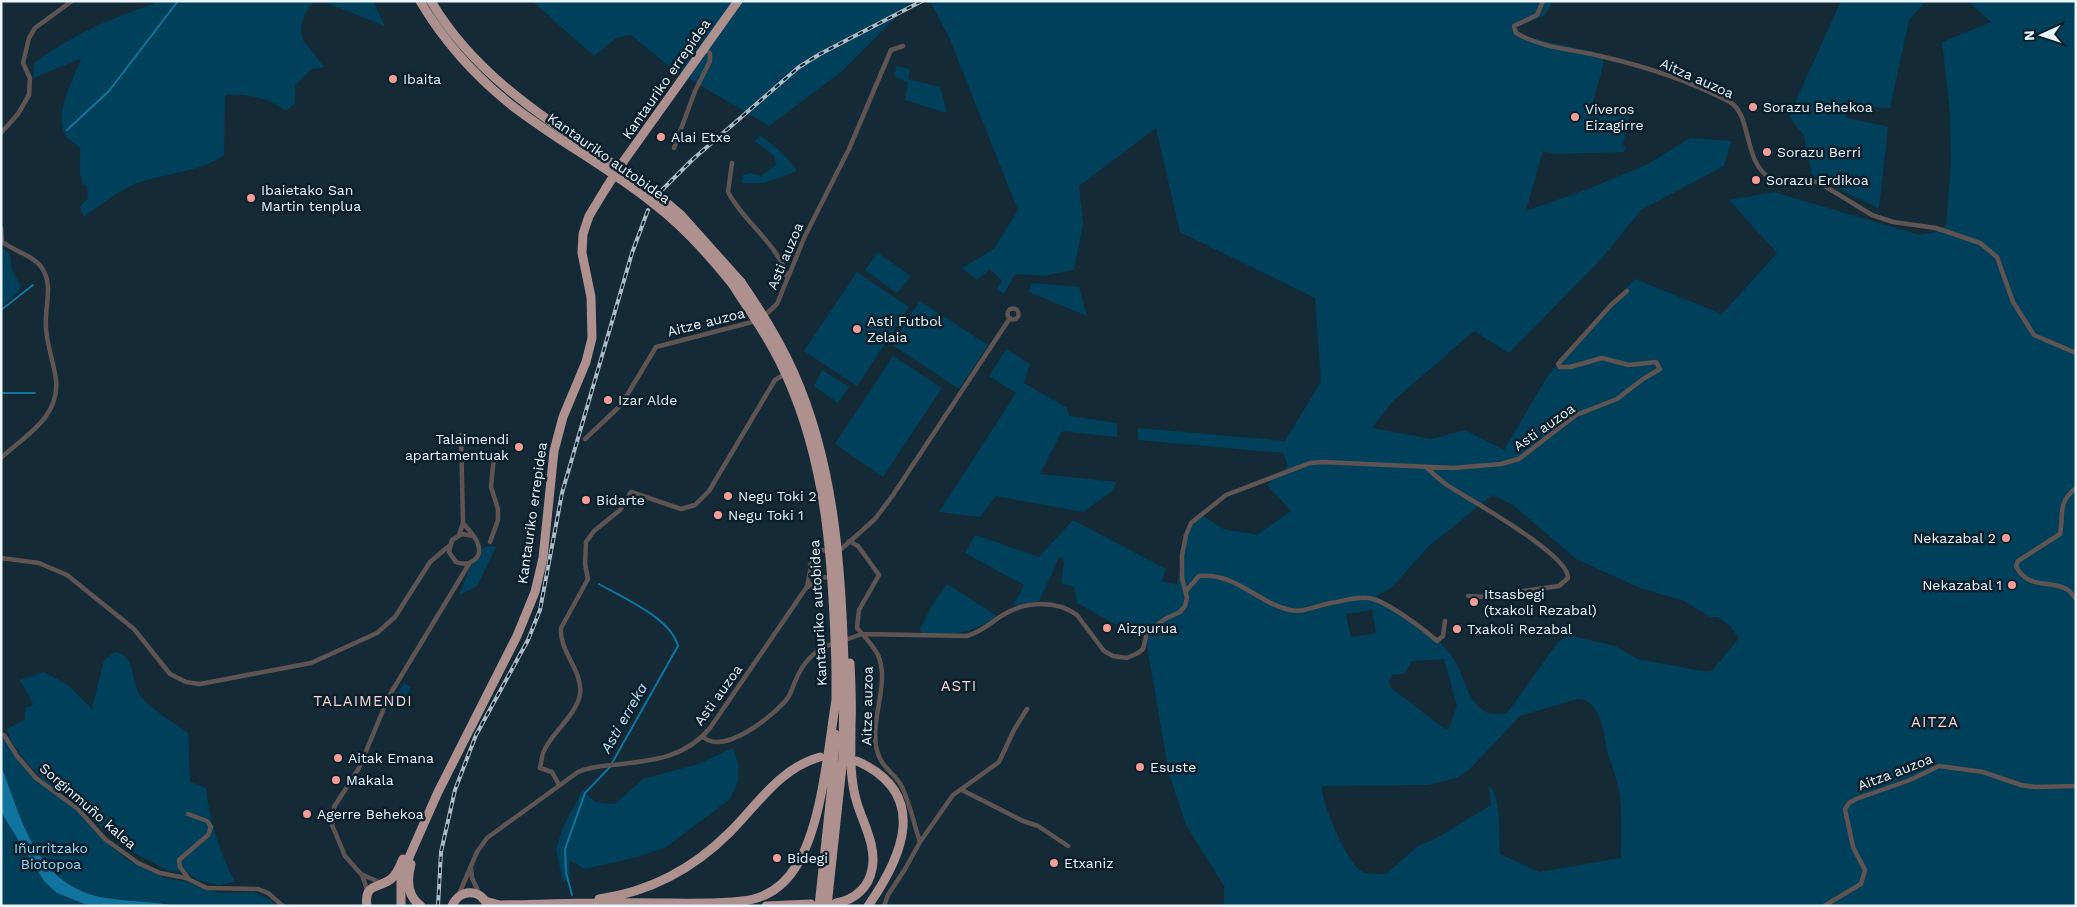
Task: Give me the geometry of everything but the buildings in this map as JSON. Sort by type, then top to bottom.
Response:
[{"type":"highway","name":"Kantauriko autobidea","points":[[420,1],[448,41],[486,82],[510,104],[655,204],[712,259],[737,284],[775,351],[806,426],[824,501],[843,664],[843,757],[832,904]]},
{"type":"highway","name":"Kantauriko autobidea","points":[[431,1],[470,54],[514,97],[661,198],[687,221],[775,334],[793,370],[811,415],[822,456],[831,500],[843,615],[847,628],[836,700],[832,785],[815,905]]},
{"type":"highway","name":"Kantauriko errepidea","points":[[438,792],[517,636],[537,587],[543,558],[554,451],[563,417],[586,362],[592,338],[591,297],[582,253],[583,234],[593,210],[623,162],[738,1]]},
{"type":"highway","points":[[832,904],[852,898],[862,889],[870,876],[873,864],[871,847],[856,802],[851,777],[843,664]]},
{"type":"highway","points":[[443,906],[470,892],[484,900],[500,904],[743,900],[756,899],[771,892],[786,880],[796,868],[810,833],[819,797],[836,700]]},
{"type":"highway","points":[[572,903],[630,893],[681,870],[718,843],[781,778],[796,767],[820,757]]},
{"type":"highway","points":[[857,761],[875,770],[891,788],[900,804],[904,827],[900,849],[894,865],[868,906]]},
{"type":"highway","points":[[403,901],[405,868],[438,792]]},
{"type":"highway","points":[[367,906],[368,892],[396,873],[410,842],[438,792]]},
{"type":"highway","points":[[417,840],[408,884],[412,899],[421,906]]},
{"type":"highway","points":[[382,883],[393,885],[403,901]]},
{"type":"highway","points":[[766,906],[815,905]]},
{"type":"street","points":[[1,133],[18,114],[28,95],[30,78],[23,63],[29,38],[35,28],[72,1]]},
{"type":"street","name":"Aitza auzoa","points":[[1543,1],[1537,16],[1514,26],[1516,33],[1531,41],[1660,72],[1732,103],[1741,116],[1752,155],[1770,178],[1818,182],[1872,215],[1892,222],[1936,228],[1980,243],[1997,257],[2013,302],[2034,335],[2076,353]]},
{"type":"street","name":"Asti auzoa","points":[[760,320],[777,304],[804,236],[849,149],[891,50],[902,46]]},
{"type":"street","points":[[674,148],[695,91],[710,61],[710,53],[704,50]]},
{"type":"street","points":[[732,163],[728,192],[738,209],[775,253],[787,277]]},
{"type":"street","points":[[1,228],[2,241],[34,260],[42,267],[47,278],[46,328],[56,384],[53,403],[42,422],[30,436],[1,458]]},
{"type":"street","name":"Asti auzoa","points":[[1186,591],[1181,570],[1186,535],[1191,523],[1226,495],[1310,463],[1382,463],[1472,467],[1519,459],[1576,415],[1617,399],[1643,379],[1656,373],[1660,369],[1656,362],[1629,365],[1602,358],[1570,367],[1560,367],[1558,364],[1612,304],[1627,291]]},
{"type":"street","points":[[835,554],[875,519],[893,495],[1010,318]]},
{"type":"street","points":[[760,320],[789,373],[818,456],[828,506],[830,551]]},
{"type":"street","name":"Aitze auzoa","points":[[585,439],[622,405],[656,347],[760,320]]},
{"type":"street","points":[[560,785],[552,772],[540,768],[544,751],[566,722],[580,695],[578,674],[560,637],[561,628],[588,579],[585,564],[586,542],[594,531],[620,510],[631,492],[681,509],[695,505],[709,491],[723,464],[775,380],[789,373]]},
{"type":"street","points":[[1,558],[39,563],[68,575],[140,635],[166,670],[182,680],[200,684],[311,662],[378,633],[395,617],[429,564],[459,535],[463,524],[461,435]]},
{"type":"street","points":[[490,542],[497,528],[498,520],[498,509],[491,487],[494,456]]},
{"type":"street","points":[[1426,466],[1445,484],[1526,535],[1564,564],[1568,572],[1568,578],[1559,586],[1523,591],[1503,598],[1468,596]]},
{"type":"street","points":[[2076,488],[2067,496],[2060,509],[2060,534],[2055,539],[2024,556],[2018,561],[2016,566],[2031,581],[2068,589],[2076,599]]},
{"type":"street","points":[[382,883],[361,874],[350,864],[332,825],[334,807],[359,768],[389,696],[458,584],[462,572],[477,558],[479,552],[478,544],[463,524]]},
{"type":"street","points":[[459,535],[473,536]]},
{"type":"street","points":[[830,540],[843,546]]},
{"type":"street","points":[[821,550],[830,551],[838,559],[838,570],[830,577],[822,578],[815,575],[810,565],[813,556],[830,540]]},
{"type":"street","points":[[849,541],[859,546],[879,575],[859,610],[857,628],[862,634]]},
{"type":"street","points":[[449,546],[452,558]]},
{"type":"street","points":[[438,556],[452,558],[458,563],[462,572]]},
{"type":"street","points":[[458,563],[469,564]]},
{"type":"street","name":"Asti auzoa","points":[[806,588],[810,565]]},
{"type":"street","points":[[702,736],[710,742],[722,741],[749,732],[787,699],[800,672],[815,652],[822,647],[862,634],[967,636],[982,631],[1014,609],[1039,604],[1072,611],[1104,650],[1121,658],[1138,653],[1143,649],[1148,632],[1165,619],[1180,612],[1185,606],[1186,591],[1199,576],[1211,574],[1244,586],[1276,606],[1292,611],[1330,603],[1374,599],[1408,619],[1437,641],[1443,636],[1445,621]]},
{"type":"street","name":"Asti auzoa","points":[[454,901],[480,847],[491,833],[582,770],[667,758],[688,748],[702,736],[806,588],[822,578]]},
{"type":"street","name":"Aitze auzoa","points":[[862,634],[877,653],[882,667],[876,745],[884,766],[902,786],[920,842]]},
{"type":"street","points":[[884,906],[888,895],[920,842],[953,795],[999,762],[1014,730],[1027,709]]},
{"type":"street","name":"Sorginmuño kalea","points":[[4,735],[25,767],[44,784],[78,809],[106,840],[150,869],[170,876],[189,879],[216,889],[243,887],[258,889],[272,896],[282,906]]},
{"type":"street","name":"Aitza auzoa","points":[[1824,906],[1861,884],[1864,879],[1865,870],[1854,847],[1845,809],[1849,803],[1910,780],[1939,766],[1983,772],[2021,785],[2035,787],[2076,786]]},
{"type":"street","points":[[962,790],[1023,821],[1038,826],[1068,846]]},
{"type":"street","points":[[188,814],[207,821],[211,827],[208,835],[179,860],[178,864],[189,879]]},
{"type":"street","points":[[472,864],[472,878],[484,900]]},
{"type":"street","points":[[361,874],[368,892]]},
{"type":"green space","points":[[156,1],[315,1],[308,8],[301,33],[302,38],[324,67],[310,70],[295,86],[295,103],[286,111],[272,102],[257,97],[225,95],[224,155],[194,169],[133,185],[110,198],[84,217],[80,207],[88,198],[87,186],[82,183],[80,173],[80,148],[68,139],[62,126],[63,107],[66,96],[82,58],[33,78],[34,63],[91,29],[153,4]]},
{"type":"green space","points":[[322,1],[373,1],[385,26]]},
{"type":"green space","points":[[532,1],[912,1],[841,72],[769,126],[671,68],[631,35],[616,38],[594,56]]},
{"type":"green space","points":[[930,1],[1553,1],[1544,16],[1517,27],[1518,32],[1527,37],[1603,54],[1603,66],[1592,105],[1629,116],[1623,145],[1626,147],[1624,152],[1555,154],[1543,151],[1526,211],[1588,189],[1648,164],[1690,138],[1731,141],[1724,166],[1641,210],[1603,257],[1509,353],[1474,331],[1393,401],[1372,428],[1431,439],[1465,430],[1504,450],[1547,377],[1635,279],[1722,314],[1777,253],[1729,200],[1774,192],[1920,235],[1936,232],[1946,225],[1951,164],[1950,113],[1942,42],[1991,22],[1968,1],[2076,1],[2076,906],[1224,906],[1224,886],[1186,825],[1169,774],[1143,623],[1133,634],[1077,603],[1074,587],[1061,583],[1064,561],[1060,556],[1039,601],[1013,606],[1024,585],[965,553],[975,535],[1039,557],[1073,520],[1166,569],[1162,581],[1177,585],[1190,523],[1199,514],[1225,529],[1257,535],[1291,511],[1267,485],[1288,466],[1283,453],[1138,440],[1138,428],[1285,441],[1321,382],[1315,298],[1180,232],[1156,128],[1079,186],[1083,224],[1074,270],[1044,276],[1015,274],[1004,294],[997,289],[1002,281],[990,269],[977,280],[962,268],[994,249],[1018,210],[949,37]],"holes":[[[1493,495],[1513,505],[1576,559],[1640,588],[1684,601],[1710,617],[1718,617],[1730,626],[1739,638],[1712,671],[1707,672],[1638,659],[1615,646],[1568,635],[1558,642],[1508,712],[1490,713],[1483,710],[1471,698],[1455,661],[1439,641],[1419,624],[1376,596],[1392,587],[1429,546]],[[1372,610],[1376,633],[1351,637],[1346,614]],[[1444,659],[1457,706],[1449,728],[1445,729],[1390,687],[1389,681],[1393,674],[1404,674],[1412,661]],[[1577,699],[1585,701],[1596,711],[1603,727],[1607,751],[1619,790],[1621,858],[1539,872],[1500,854],[1496,797],[1489,786],[1491,805],[1435,839],[1418,846],[1386,874],[1366,873],[1357,867],[1336,833],[1326,805],[1322,786],[1427,785],[1456,778],[1468,771],[1520,716]]]},
{"type":"green space","points":[[1841,1],[1926,1],[1909,20],[1890,108],[1848,106],[1845,117],[1888,127],[1879,209],[1812,175],[1804,136],[1789,116]]},
{"type":"green space","points":[[896,66],[910,69],[908,79],[940,87],[947,113],[905,100],[908,82],[895,77]]},
{"type":"green space","points":[[760,135],[779,150],[796,169],[795,172],[764,183],[742,183],[743,175],[751,173],[761,176],[776,165],[774,156],[755,141]]},
{"type":"green space","points":[[1,247],[10,253],[12,270],[21,286],[18,292],[1,307]]},
{"type":"green space","points":[[878,253],[911,276],[897,293],[865,270]]},
{"type":"green space","name":"Asti Futbol Zelaia","points":[[857,272],[909,307],[857,386],[804,351]]},
{"type":"green space","points":[[1032,283],[1079,287],[1087,316],[1029,292]]},
{"type":"green space","points":[[920,301],[988,345],[959,389],[891,344]]},
{"type":"green space","points":[[1006,349],[1030,364],[1024,383],[1067,408],[1069,416],[1117,423],[1117,437],[1062,431],[1040,474],[1117,482],[1112,491],[1083,512],[996,496],[980,517],[939,512],[1016,393],[989,376]]},
{"type":"green space","points":[[893,356],[942,388],[883,477],[835,444]]},
{"type":"green space","points":[[822,370],[849,387],[838,403],[814,386]]},
{"type":"green space","points":[[483,547],[496,547],[477,586],[459,595],[471,566],[480,558]]},
{"type":"green space","points":[[947,584],[997,616],[978,627],[962,632],[923,634],[920,629],[934,602]]},
{"type":"green space","points":[[115,652],[122,654],[130,664],[135,684],[141,697],[188,733],[190,782],[206,788],[216,836],[235,882],[218,885],[198,880],[187,872],[169,871],[125,848],[72,800],[45,782],[11,742],[7,729],[25,720],[25,708],[34,705],[20,680],[44,672],[68,685],[92,709],[104,660]]},
{"type":"green space","points":[[404,683],[411,687],[399,709],[391,704]]},
{"type":"green space","name":"Iñurritzako Biotopoa","points":[[1,733],[19,761],[78,811],[99,836],[126,859],[165,878],[184,881],[218,893],[253,892],[271,900],[277,906],[1,906]]},
{"type":"green space","points":[[733,748],[738,764],[738,781],[730,799],[666,847],[637,857],[585,869],[571,861],[569,862],[570,879],[563,882],[556,849],[564,825],[583,790],[595,802],[615,804],[643,779],[698,764]]},
{"type":"shaded area","points":[[1,766],[34,847],[46,864],[60,878],[78,889],[100,897],[177,906],[90,906],[57,893],[44,881],[1,812]]},
{"type":"waterway","points":[[67,130],[109,91],[178,1]]},
{"type":"waterway","points":[[1,310],[33,285]]},
{"type":"waterway","points":[[1,393],[35,393]]},
{"type":"waterway","name":"Asti erreka","points":[[599,584],[633,602],[656,618],[674,636],[678,646],[612,763]]},
{"type":"waterway","name":"Asti erreka","points":[[572,895],[566,873],[565,849],[585,793],[610,767]]},
{"type":"railway","points":[[661,191],[692,160],[799,67],[820,54],[922,1]]},
{"type":"railway","points":[[438,906],[441,852],[455,790],[476,735],[528,640],[540,610],[562,493],[632,253],[648,210]]},
{"type":"place","name":"Ibaita","points":[[393,79]]},
{"type":"place","name":"Sorazu Behekoa","points":[[1753,107]]},
{"type":"place","name":"Viveros Eizagirre","points":[[1575,117]]},
{"type":"place","name":"Alai Etxe","points":[[661,137]]},
{"type":"place","name":"Sorazu Berri","points":[[1767,152]]},
{"type":"place","name":"Sorazu Erdikoa","points":[[1756,180]]},
{"type":"place","name":"Ibaietako San Martin tenplua","points":[[251,198]]},
{"type":"place","name":"Asti Futbol Zelaia","points":[[857,329]]},
{"type":"place","name":"Izar Alde","points":[[608,400]]},
{"type":"place","name":"Talaimendi apartamentuak","points":[[519,447]]},
{"type":"place","name":"Negu Toki 2","points":[[728,496]]},
{"type":"place","name":"Bidarte","points":[[586,500]]},
{"type":"place","name":"Negu Toki 1","points":[[718,515]]},
{"type":"place","name":"Nekazabal 2","points":[[2006,538]]},
{"type":"place","name":"Nekazabal 1","points":[[2012,585]]},
{"type":"place","name":"Itsasbegi (txakoli Rezabal)","points":[[1474,602]]},
{"type":"place","name":"Aizpurua","points":[[1107,628]]},
{"type":"place","name":"Txakoli Rezabal","points":[[1457,629]]},
{"type":"place","name":"Aitak Emana","points":[[338,758]]},
{"type":"place","name":"Esuste","points":[[1140,767]]},
{"type":"place","name":"Makala","points":[[336,780]]},
{"type":"place","name":"Agerre Behekoa","points":[[307,814]]},
{"type":"place","name":"Bidegi","points":[[777,858]]},
{"type":"place","name":"Etxaniz","points":[[1054,863]]},
{"type":"district","name":"ASTI","points":[[959,686]]},
{"type":"district","name":"TALAIMENDI","points":[[363,701]]},
{"type":"district","name":"AITZA","points":[[1935,722]]}]
